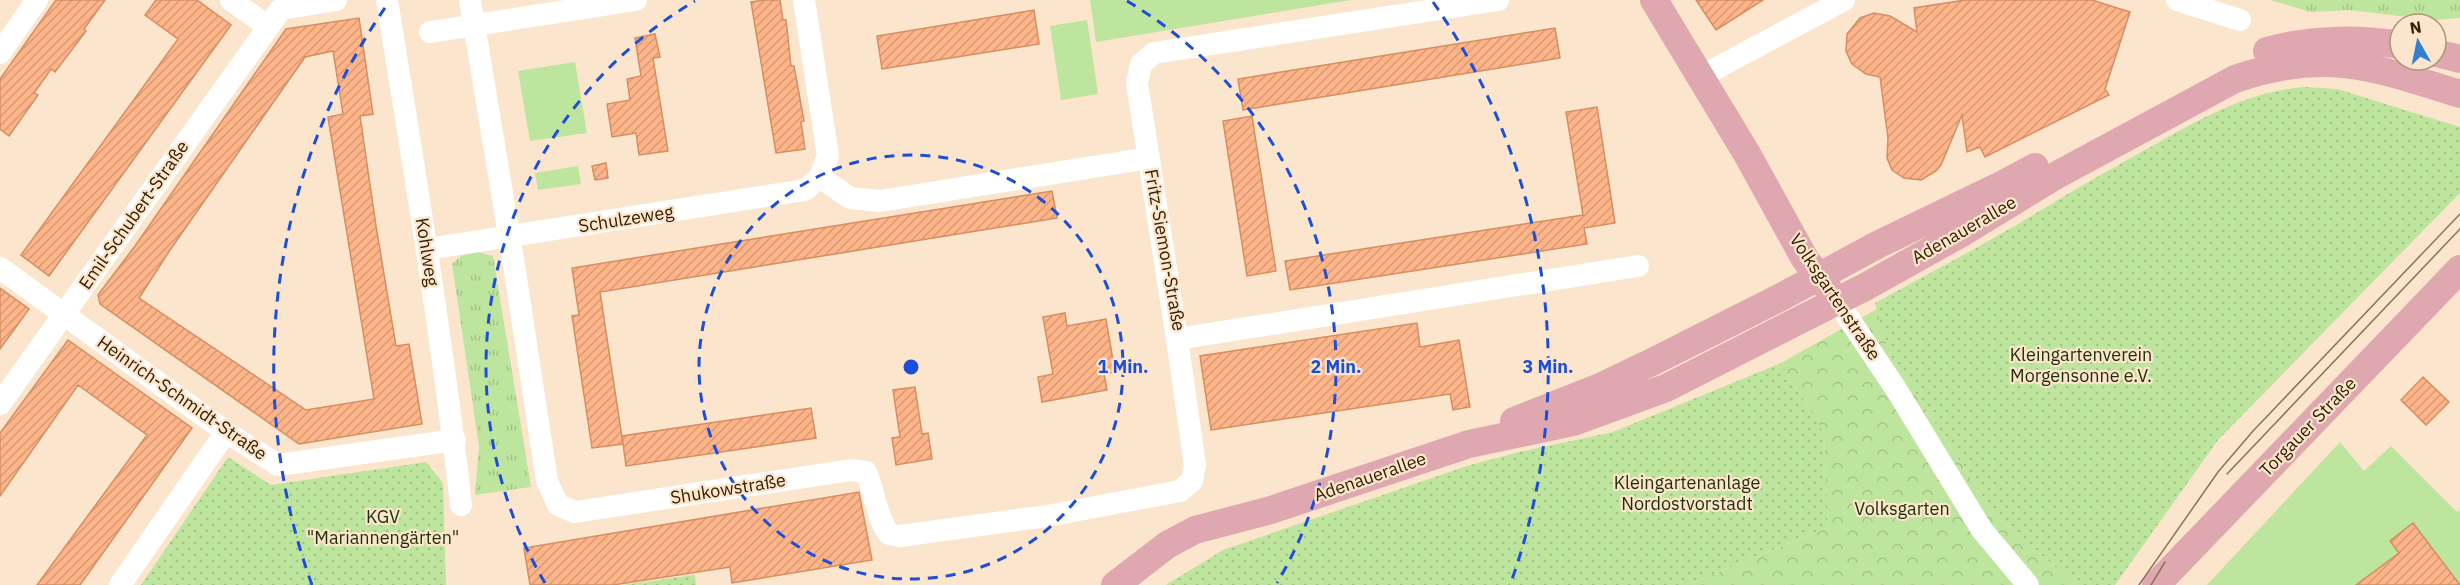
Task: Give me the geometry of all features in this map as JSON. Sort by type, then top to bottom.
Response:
[{"type":"main road","name":"Volksgartenstraße","points":[[1654,0],[1805,259],[1838,301]]},
{"type":"main road","name":"Adenauerallee","points":[[1469,444],[1508,423],[1600,387],[1772,301],[1879,244],[2001,185],[2211,71],[2274,49],[2307,43],[2365,41],[2388,44]]},
{"type":"main road","name":"Adenauerallee","points":[[1115,585],[1167,545],[1195,530],[1271,510],[1469,444],[1574,422],[1666,388],[1838,301],[1960,234],[2055,176],[2235,79],[2264,69],[2319,62],[2367,66],[2460,94]]},
{"type":"main road","name":"Torgauer Straße","points":[[2156,585],[2460,269]]},
{"type":"main road","name":"Adenauerallee","points":[[1139,585],[1204,540],[1271,510]]},
{"type":"street","points":[[0,53],[37,0]]},
{"type":"street","points":[[231,0],[267,26]]},
{"type":"street","name":"Emil-Schubert-Straße","points":[[0,404],[280,9],[336,0]]},
{"type":"street","name":"Kohlweg","points":[[387,0],[455,440],[461,506]]},
{"type":"street","name":"Shukowstraße","points":[[470,0],[547,481],[558,505],[575,512],[851,470],[866,472],[872,486],[881,523],[889,534],[900,536],[1053,515],[1180,491],[1192,481],[1195,465],[1177,339]]},
{"type":"street","points":[[430,32],[636,0]]},
{"type":"street","points":[[804,0],[828,156],[820,177],[850,198],[880,201],[1149,158]]},
{"type":"street","name":"Fritz-Siemon-Straße","points":[[1498,0],[1154,53],[1141,64],[1137,83],[1177,339],[1638,266]]},
{"type":"street","points":[[1700,76],[1844,0]]},
{"type":"street","points":[[2177,0],[2240,20]]},
{"type":"street","name":"Schulzeweg","points":[[427,249],[805,190],[820,177]]},
{"type":"street","name":"Heinrich-Schmidt-Straße","points":[[0,268],[226,432],[278,465],[455,440]]},
{"type":"street","name":"Volksgartenstraße","points":[[1838,301],[1982,530],[2028,585]]},
{"type":"street","points":[[120,585],[226,432]]},
{"type":"green space","points":[[1090,0],[1351,0],[1096,42]]},
{"type":"green space","points":[[2270,0],[2460,0],[2460,18],[2448,19],[2448,12],[2388,12],[2388,15],[2349,10],[2311,12]]},
{"type":"green space","points":[[1087,20],[1098,94],[1061,100],[1050,26]]},
{"type":"green space","points":[[575,62],[587,133],[530,141],[518,71]]},
{"type":"green space","name":"Kleingartenverein Morgensonne e.V.","points":[[2305,87],[2337,89],[2460,127],[2460,193],[2218,440],[2115,585],[2076,585],[1995,515],[1888,351],[1875,303],[1978,247],[2202,118],[2262,94]]},
{"type":"green space","points":[[578,166],[581,184],[538,190],[535,173]]},
{"type":"green space","points":[[477,252],[493,256],[531,487],[475,495],[479,446],[452,264],[461,256]]},
{"type":"green space","name":"Volksgarten","points":[[1877,309],[1888,351],[1995,515],[2076,585],[1687,585],[1828,527],[1824,433],[1781,363]]},
{"type":"green space","name":"Kleingartenanlage Nordostvorstadt","points":[[1781,363],[1824,433],[1828,527],[1687,585],[1166,585],[1223,550],[1467,466],[1519,452],[1613,432]]},
{"type":"green space","points":[[2340,442],[2364,471],[2391,446],[2457,512],[2460,509],[2460,585],[2207,585]]},
{"type":"green space","name":"KGV \"Mariannengärten\"","points":[[228,457],[271,485],[426,462],[443,483],[446,585],[141,585]]},
{"type":"green space","points":[[694,575],[696,585],[622,585]]},
{"type":"building","points":[[56,0],[105,0],[84,29],[86,31],[55,72],[51,69],[34,93],[38,95],[9,136],[0,129],[0,79]]},
{"type":"building","points":[[156,0],[197,0],[231,25],[49,276],[21,255],[178,39],[145,15]]},
{"type":"building","points":[[780,0],[783,20],[786,20],[791,66],[794,66],[804,121],[801,122],[805,149],[776,153],[751,2]]},
{"type":"building","points":[[1696,0],[1763,0],[1716,30]]},
{"type":"building","points":[[1965,0],[2092,0],[2130,12],[2105,89],[2109,95],[1985,157],[1980,147],[1967,152],[1962,115],[1941,165],[1936,171],[1921,180],[1904,178],[1892,170],[1887,158],[1888,138],[1880,77],[1866,74],[1852,64],[1846,51],[1847,34],[1860,18],[1874,13],[1890,16],[1917,32],[1914,8]]},
{"type":"building","points":[[1034,10],[1039,44],[882,69],[877,36]]},
{"type":"building","points":[[359,18],[373,114],[360,116],[376,226],[396,346],[409,344],[422,424],[299,444],[100,304],[98,295],[135,246],[286,29]],"holes":[[[333,51],[343,114],[328,117],[374,399],[306,410],[139,298],[305,57]]]},
{"type":"building","points":[[1555,28],[1560,58],[1243,110],[1238,79]]},
{"type":"building","points":[[655,34],[660,57],[653,58],[668,151],[639,155],[636,133],[612,137],[607,104],[630,100],[627,79],[641,76],[635,38]]},
{"type":"building","points":[[1597,107],[1615,223],[1584,228],[1587,244],[1290,290],[1285,261],[1583,215],[1566,112]]},
{"type":"building","points":[[1252,116],[1276,271],[1247,276],[1223,121]]},
{"type":"building","points":[[606,163],[608,178],[595,180],[592,166]]},
{"type":"building","points":[[1052,191],[1057,218],[600,292],[623,444],[592,448],[572,316],[579,315],[572,268]]},
{"type":"building","points":[[0,288],[29,309],[0,349]]},
{"type":"building","points":[[1065,313],[1067,326],[1106,319],[1115,372],[1104,374],[1107,390],[1042,402],[1038,377],[1053,374],[1043,317]]},
{"type":"building","points":[[1417,323],[1420,347],[1459,340],[1470,407],[1453,410],[1450,394],[1211,430],[1200,356]]},
{"type":"building","points":[[68,340],[192,428],[80,585],[37,585],[147,435],[78,385],[0,496],[0,433]]},
{"type":"building","points":[[2423,377],[2449,402],[2426,425],[2401,400]]},
{"type":"building","points":[[915,387],[922,434],[928,433],[932,459],[896,465],[892,438],[900,437],[893,390]]},
{"type":"building","points":[[811,408],[816,438],[626,466],[622,436]]},
{"type":"building","points":[[859,492],[872,560],[732,583],[730,567],[613,585],[530,585],[524,548]]},
{"type":"building","points":[[2413,523],[2460,585],[2356,585],[2399,553],[2390,541]]},
{"type":"tram line","points":[[2139,585],[2218,472],[2253,431],[2460,214]]},
{"type":"tram line","points":[[2227,474],[2460,229]]},
{"type":"tram line","points":[[2151,585],[2165,562]]}]
